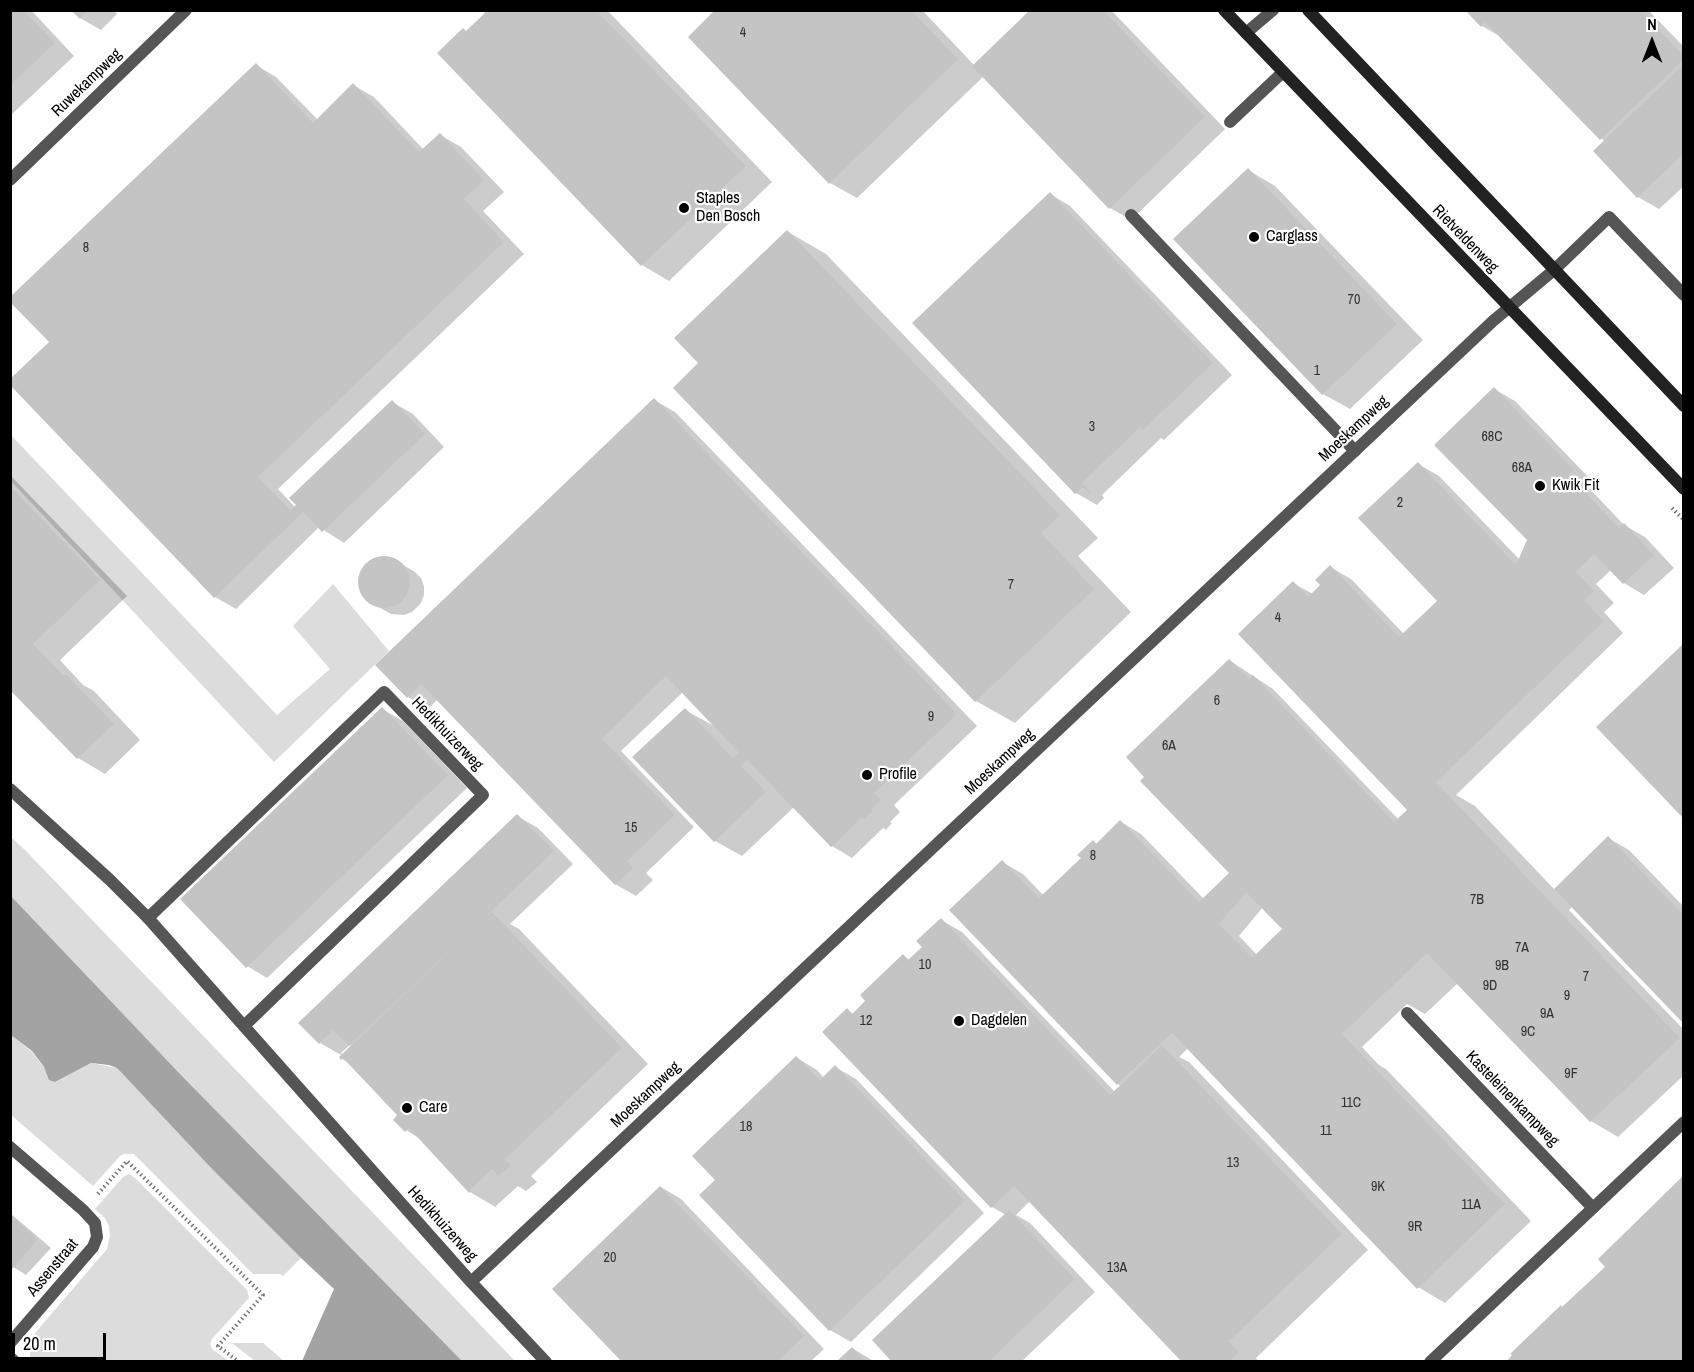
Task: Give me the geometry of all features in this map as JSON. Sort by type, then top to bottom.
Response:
[{"type":"main road","name":"Rietveldenweg","points":[[1224,10],[1683,489]]},
{"type":"main road","points":[[1308,10],[1683,406]]},
{"type":"street","name":"Ruwekampweg","points":[[10,180],[186,10]]},
{"type":"street","points":[[1246,33],[1273,10]]},
{"type":"street","points":[[1230,122],[1283,72]]},
{"type":"street","points":[[1131,215],[1354,451]]},
{"type":"street","points":[[1554,270],[1609,217],[1683,293]]},
{"type":"street","name":"Moeskampweg","points":[[471,1282],[1354,451],[1509,307],[1554,270]]},
{"type":"street","name":"Hedikhuizerweg","points":[[148,918],[384,692],[483,795],[244,1026]]},
{"type":"street","name":"Hedikhuizerweg","points":[[10,789],[110,880],[148,918],[471,1282],[546,1362]]},
{"type":"street","name":"Kasteleinenkampweg","points":[[1407,1013],[1592,1208]]},
{"type":"street","points":[[1430,1362],[1683,1122]]},
{"type":"street","points":[[10,1147],[83,1210]]},
{"type":"street","name":"Assenstraat","points":[[10,1343],[93,1247],[97,1237],[95,1223],[83,1210]]},
{"type":"street","points":[[10,1357],[15,1362]]},
{"type":"path","points":[[83,1210],[127,1161],[263,1295],[218,1346],[239,1362]]},
{"type":"shaded area","points":[[10,434],[277,715],[330,669],[293,626],[333,584],[389,651],[274,762],[11,481]]},
{"type":"shaded area","points":[[10,836],[515,1361],[462,1361],[181,1075],[11,896]]},
{"type":"shaded area","points":[[11,896],[181,1075],[462,1361],[302,1361],[334,1289],[212,1169],[117,1068],[91,1063],[55,1082],[49,1080],[44,1067],[32,1051],[11,1035]]},
{"type":"shaded area","points":[[11,1035],[31,1051],[55,1082],[91,1063],[117,1068],[212,1169],[301,1258],[283,1276],[253,1274],[134,1154],[120,1156],[93,1186],[11,1115]]},
{"type":"shaded area","points":[[129,1174],[247,1290],[249,1298],[210,1344],[212,1349],[229,1361],[32,1361],[30,1345],[35,1333],[107,1249],[110,1236],[109,1226],[105,1218],[95,1209],[123,1177]]},
{"type":"shaded area","points":[[232,1343],[263,1343],[284,1361],[255,1361]]},
{"type":"building","points":[[10,10],[23,10],[55,43],[10,85]]},
{"type":"building","points":[[71,10],[88,10],[80,19]]},
{"type":"building","points":[[482,10],[596,10],[746,166],[641,266],[437,53],[463,28],[466,31],[485,13]]},
{"type":"building","points":[[715,10],[911,10],[958,59],[829,184],[688,37]]},
{"type":"building","points":[[1030,10],[1103,10],[1205,117],[1109,209],[972,66]]},
{"type":"building","points":[[1465,10],[1640,10],[1683,55],[1683,60],[1600,140],[1485,22],[1481,27]]},
{"type":"building","points":[[256,63],[313,123],[353,83],[419,152],[440,133],[484,180],[464,199],[504,242],[258,477],[290,510],[296,505],[289,498],[392,400],[425,434],[322,532],[303,512],[214,598],[10,385],[10,379],[49,342],[10,302],[10,297]]},
{"type":"building","points":[[1683,65],[1683,154],[1637,198],[1593,151]]},
{"type":"building","points":[[1248,168],[1397,324],[1322,395],[1173,239]]},
{"type":"building","points":[[1050,192],[1213,363],[1143,430],[1140,427],[1082,483],[1090,491],[1089,493],[1083,487],[1075,494],[912,323]]},
{"type":"building","points":[[787,230],[1060,515],[1041,533],[1094,589],[975,702],[673,388],[698,363],[674,338]]},
{"type":"building","points":[[1494,387],[1574,470],[1569,475],[1619,528],[1624,523],[1654,555],[1623,584],[1594,554],[1576,572],[1594,591],[1584,600],[1604,621],[1436,782],[1680,1038],[1590,1122],[1427,953],[1342,1034],[1505,1204],[1417,1289],[1172,1033],[1117,1085],[949,910],[1002,860],[1039,898],[1081,858],[1077,855],[1093,840],[1096,844],[1120,820],[1199,902],[1229,873],[1140,781],[1144,777],[1126,757],[1229,659],[1249,679],[1253,675],[1394,822],[1407,810],[1238,634],[1293,581],[1308,597],[1320,585],[1315,580],[1330,565],[1399,637],[1437,601],[1358,518],[1418,462],[1516,565],[1527,540],[1434,445]],"holes":[[[1246,892],[1282,929],[1252,958],[1219,924]]]},
{"type":"building","points":[[654,398],[957,714],[874,793],[881,800],[871,809],[873,811],[864,819],[862,817],[831,847],[747,760],[741,766],[766,792],[714,842],[632,757],[685,708],[733,758],[739,753],[666,676],[602,739],[675,815],[627,861],[633,868],[615,885],[421,684],[407,698],[375,665]]},
{"type":"building","points":[[10,486],[100,580],[33,644],[64,676],[66,674],[114,724],[77,759],[10,690]]},
{"type":"building","points":[[379,556],[389,556],[403,563],[410,582],[403,601],[389,608],[379,608],[369,604],[362,597],[358,587],[358,577],[362,567],[369,560]]},
{"type":"building","points":[[1683,644],[1683,818],[1596,727]]},
{"type":"building","points":[[382,707],[448,775],[246,968],[180,899]]},
{"type":"building","points":[[517,814],[554,851],[484,918],[492,912],[622,1048],[505,1159],[511,1166],[498,1176],[492,1169],[469,1193],[409,1128],[405,1132],[393,1120],[397,1115],[343,1058],[341,1060],[339,1057],[480,922],[349,1046],[333,1030],[319,1044],[298,1023]]},
{"type":"building","points":[[1608,836],[1683,915],[1683,1023],[1554,889]]},
{"type":"building","points":[[941,918],[1110,1095],[1162,1045],[1342,1234],[1229,1341],[1239,1352],[1229,1362],[1182,1362],[1014,1186],[991,1208],[822,1032],[847,1008],[852,1014],[865,1001],[860,995],[903,954],[908,960],[922,947],[916,941]]},
{"type":"building","points":[[796,1056],[820,1080],[835,1065],[965,1201],[829,1331],[699,1195],[715,1180],[692,1156]]},
{"type":"building","points":[[1683,1176],[1683,1362],[1506,1362],[1512,1355],[1510,1354],[1561,1305],[1562,1307],[1605,1267],[1598,1259]]},
{"type":"building","points":[[660,1186],[804,1336],[777,1362],[622,1362],[552,1289]]},
{"type":"building","points":[[1009,1210],[1075,1279],[988,1362],[892,1362],[872,1340]]},
{"type":"building","points":[[10,1215],[38,1239],[12,1269],[10,1267]]},
{"type":"building","points":[[852,1347],[866,1362],[836,1362]]},
{"type":"place","name":"Staples Den Bosch","points":[[684,208]]},
{"type":"place","name":"Carglass","points":[[1254,237]]},
{"type":"place","name":"Kwik Fit","points":[[1540,486]]},
{"type":"place","name":"Profile","points":[[867,775]]},
{"type":"place","name":"Dagdelen","points":[[959,1021]]},
{"type":"place","name":"Care","points":[[407,1108]]}]
